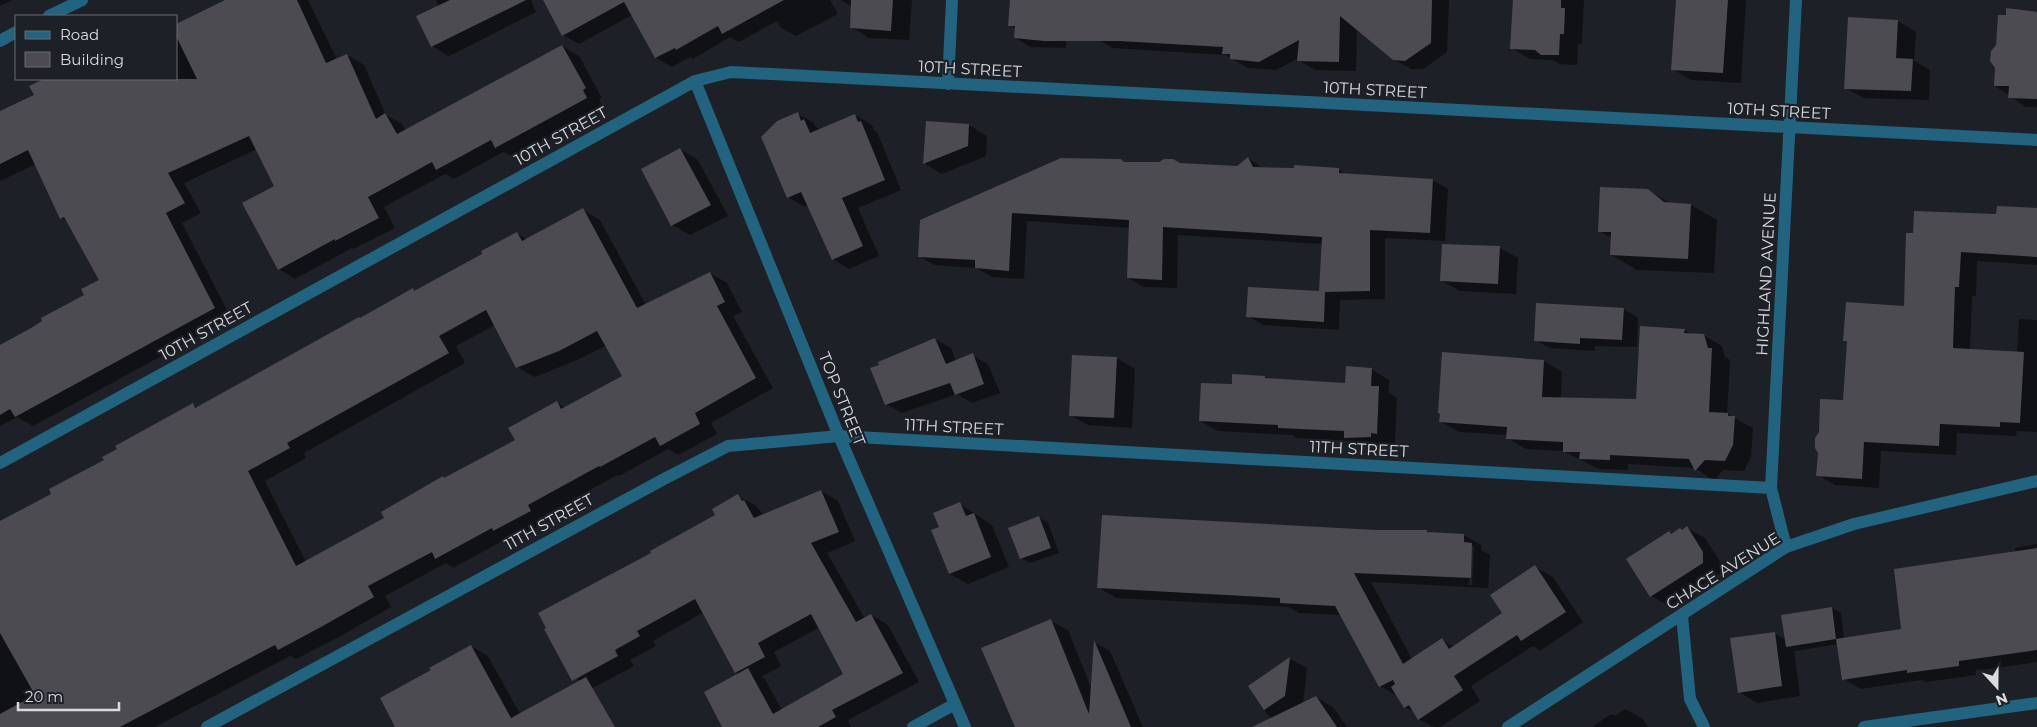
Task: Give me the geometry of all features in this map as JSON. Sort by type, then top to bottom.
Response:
[{"type":"street","points":[[51,15],[82,0]]},
{"type":"street","points":[[948,84],[952,0]]},
{"type":"street","name":"HIGHLAND AVENUE","points":[[1786,548],[1771,488],[1796,0]]},
{"type":"street","points":[[0,41],[15,33]]},
{"type":"street","name":"10TH STREET","points":[[0,463],[695,81],[732,72],[2037,140]]},
{"type":"street","name":"TOP STREET","points":[[695,81],[839,436],[965,727]]},
{"type":"street","name":"11TH STREET","points":[[206,727],[728,446],[839,436],[1771,488]]},
{"type":"street","name":"CHACE AVENUE","points":[[1508,727],[1786,548],[1854,524],[2037,481]]},
{"type":"street","points":[[1682,616],[1690,698],[1704,727]]},
{"type":"street","points":[[1864,727],[2037,703]]},
{"type":"street","points":[[913,727],[955,704]]},
{"type":"building","points":[[225,0],[297,0],[326,63],[347,54],[376,119],[385,113],[397,134],[562,45],[586,88],[583,90],[587,98],[495,148],[491,140],[436,170],[432,162],[368,197],[379,218],[278,270],[242,203],[274,186],[249,136],[168,173],[185,203],[166,213],[215,308],[15,417],[10,409],[0,415],[0,345],[42,321],[41,318],[84,295],[81,289],[99,280],[64,217],[60,219],[28,150],[0,164],[0,111],[34,95],[29,86],[42,80],[197,79],[178,40],[178,23]]},
{"type":"building","points":[[450,0],[526,0],[431,47],[416,16]]},
{"type":"building","points":[[543,0],[784,0],[722,34],[718,26],[676,50],[675,48],[655,58],[624,2],[562,36]]},
{"type":"building","points":[[851,0],[893,0],[891,31],[850,28]]},
{"type":"building","points":[[1010,0],[1432,0],[1431,43],[1405,61],[1393,60],[1340,16],[1339,62],[1297,61],[1299,40],[1259,62],[1230,59],[1230,54],[1222,54],[1223,47],[1119,41],[1044,41],[1014,38],[1015,26],[1008,26]]},
{"type":"building","points":[[1513,0],[1561,0],[1561,8],[1565,8],[1564,34],[1560,34],[1559,55],[1541,55],[1535,50],[1510,49]]},
{"type":"building","points":[[1676,0],[1728,0],[1723,73],[1671,70]]},
{"type":"building","points":[[2006,8],[2037,12],[2037,99],[2008,98],[2009,86],[1994,86],[1995,68],[1990,61],[1991,51],[1996,45],[1998,15],[2006,15]]},
{"type":"building","points":[[1848,17],[1898,20],[1896,58],[1913,59],[1911,91],[1844,89]]},
{"type":"building","points":[[798,112],[801,121],[804,119],[810,133],[855,114],[858,122],[861,121],[885,180],[842,198],[863,246],[832,260],[801,192],[787,198],[761,137],[777,121]]},
{"type":"building","points":[[926,121],[969,124],[968,146],[923,164]]},
{"type":"building","points":[[680,148],[711,205],[671,226],[641,169]]},
{"type":"building","points":[[1248,157],[1253,167],[1294,168],[1294,165],[1339,168],[1339,173],[1433,179],[1430,233],[1370,230],[1370,291],[1325,292],[1324,322],[1246,317],[1248,287],[1319,291],[1322,237],[1163,227],[1162,280],[1127,278],[1129,220],[1012,213],[1009,271],[975,268],[975,260],[918,257],[920,220],[1061,158],[1121,159],[1124,162],[1159,162],[1164,159],[1173,159],[1180,163],[1237,166]]},
{"type":"building","points":[[1600,187],[1648,189],[1664,202],[1691,204],[1688,259],[1610,255],[1611,232],[1598,232]]},
{"type":"building","points":[[1997,206],[2037,208],[2037,257],[1961,252],[1959,287],[1955,287],[1953,348],[2024,352],[2020,423],[2000,422],[2000,427],[1940,424],[1939,446],[1864,442],[1862,479],[1816,476],[1818,453],[1815,448],[1815,438],[1819,432],[1820,399],[1843,400],[1847,341],[1843,341],[1846,302],[1904,306],[1906,233],[1913,233],[1914,211],[1996,214]]},
{"type":"building","points":[[583,208],[637,308],[710,272],[725,302],[717,306],[756,378],[695,413],[700,424],[660,446],[655,437],[528,505],[531,511],[493,531],[492,528],[435,559],[432,552],[368,586],[374,597],[321,627],[278,650],[275,645],[120,727],[0,727],[0,714],[35,695],[0,633],[0,521],[51,494],[49,489],[104,460],[102,457],[117,449],[115,446],[193,403],[195,408],[413,288],[414,291],[482,254],[481,251],[517,232],[522,241]],"holes":[[[486,310],[516,368],[559,351],[597,331],[622,376],[561,409],[557,401],[508,428],[515,440],[444,478],[443,476],[381,512],[384,518],[296,566],[248,471],[290,448],[287,443],[449,353],[439,336]]]},
{"type":"building","points":[[1442,244],[1500,246],[1498,284],[1440,281]]},
{"type":"building","points":[[1536,303],[1624,308],[1622,340],[1580,338],[1580,344],[1534,341]]},
{"type":"building","points":[[1640,326],[1685,329],[1684,333],[1704,334],[1708,348],[1712,348],[1709,412],[1728,413],[1728,416],[1735,416],[1733,445],[1725,461],[1705,460],[1695,471],[1689,459],[1610,455],[1610,460],[1579,459],[1580,452],[1563,452],[1563,442],[1506,439],[1507,427],[1439,422],[1442,352],[1544,360],[1542,397],[1636,399]]},
{"type":"building","points":[[935,338],[946,364],[973,353],[984,384],[955,395],[950,383],[885,405],[870,368],[879,365],[878,362]]},
{"type":"building","points":[[1072,355],[1117,357],[1114,418],[1069,416]]},
{"type":"building","points":[[1346,366],[1372,368],[1371,386],[1379,386],[1377,434],[1371,433],[1371,437],[1344,438],[1344,431],[1278,428],[1278,425],[1199,421],[1201,383],[1232,384],[1232,374],[1345,383]]},
{"type":"building","points":[[821,490],[839,532],[811,543],[856,622],[871,614],[903,673],[832,710],[836,717],[818,727],[722,727],[704,692],[748,668],[773,714],[843,674],[811,614],[758,643],[765,657],[735,673],[695,599],[637,631],[640,636],[615,650],[618,656],[572,681],[544,629],[546,628],[538,613],[651,553],[650,551],[715,515],[712,509],[738,494],[742,501],[744,500],[754,518]]},
{"type":"building","points":[[960,502],[966,516],[974,513],[991,557],[949,574],[931,530],[939,527],[933,513]]},
{"type":"building","points":[[1102,515],[1376,530],[1427,530],[1427,532],[1464,534],[1464,542],[1472,543],[1471,578],[1354,573],[1403,664],[1442,638],[1449,649],[1502,613],[1490,595],[1535,565],[1566,612],[1521,641],[1517,635],[1454,676],[1463,690],[1418,720],[1409,705],[1404,708],[1391,687],[1395,684],[1393,680],[1379,687],[1335,606],[1280,603],[1280,598],[1097,588]]},
{"type":"building","points":[[1039,516],[1051,548],[1020,559],[1008,528]]},
{"type":"building","points":[[1687,526],[1703,552],[1703,563],[1650,597],[1626,559],[1669,531],[1671,534]]},
{"type":"building","points":[[2037,548],[2037,650],[1959,661],[1959,666],[1907,673],[1907,670],[1842,680],[1836,639],[1901,629],[1894,569]]},
{"type":"building","points":[[1832,607],[1836,639],[1786,647],[1781,615]]},
{"type":"building","points":[[1051,619],[1089,714],[1094,640],[1131,727],[1015,727],[981,648]]},
{"type":"building","points":[[1775,632],[1782,686],[1738,693],[1730,638]]},
{"type":"building","points":[[471,645],[511,718],[586,677],[615,727],[395,727],[380,698]]},
{"type":"building","points":[[1290,657],[1285,696],[1264,710],[1248,686]]},
{"type":"building","points":[[1316,696],[1337,727],[1252,727]]}]
